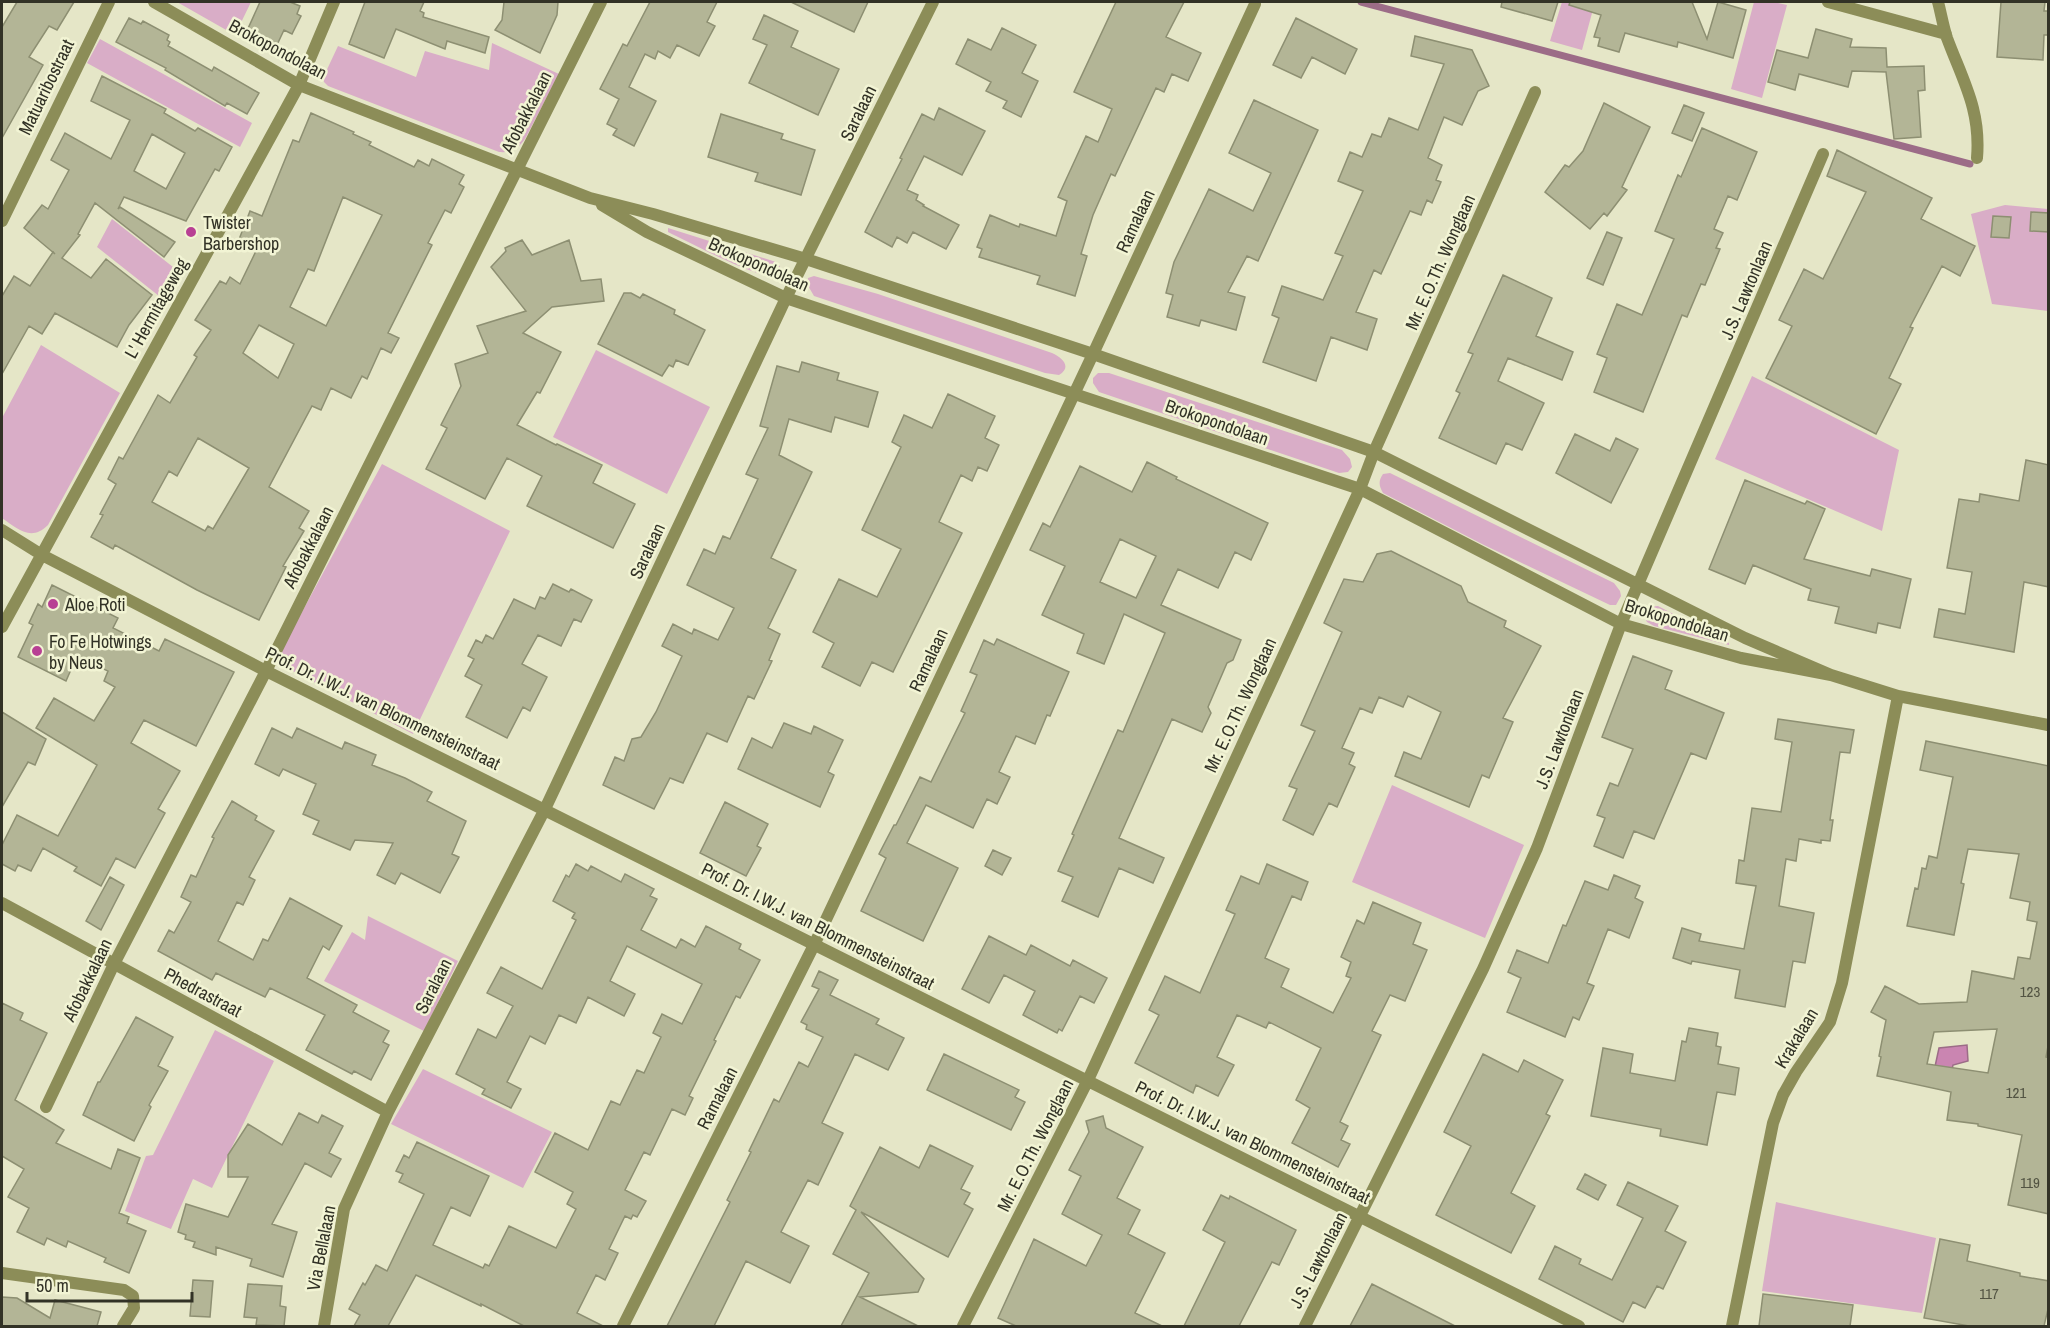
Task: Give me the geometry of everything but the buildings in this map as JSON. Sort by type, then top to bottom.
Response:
[{"type":"street","name":"Matuaribostraat","points":[[2,221],[109,2]]},
{"type":"street","name":"Brokopondolaan","points":[[154,2],[299,85],[590,198],[653,213],[806,259],[1093,354],[1374,452],[1745,638],[1831,675],[1898,696],[2049,724]]},
{"type":"street","name":"L' Hermitageweg","points":[[2,627],[299,85],[334,2]]},
{"type":"street","name":"Afobakkalaan","points":[[46,1107],[114,964],[266,671],[601,2]]},
{"type":"street","name":"Saralaan","points":[[388,1112],[545,809],[786,298],[933,2]]},
{"type":"street","points":[[1828,2],[1946,34]]},
{"type":"street","points":[[1938,2],[1946,34],[1977,119],[1979,136],[1977,158]]},
{"type":"street","name":"Ramalaan","points":[[623,1326],[814,945],[1075,393],[1255,4]]},
{"type":"street","name":"Mr. E.O.Th. Wonglaan","points":[[963,1326],[1088,1080],[1360,489],[1374,452],[1535,92]]},
{"type":"street","name":"J.S. Lawtonlaan","points":[[1305,1326],[1497,939],[1537,848],[1622,624],[1823,154]]},
{"type":"street","name":"Brokopondolaan","points":[[590,198],[647,232],[786,298],[1360,489],[1622,624],[1742,658],[1831,675]]},
{"type":"street","name":"Prof. Dr. I.W.J. van Blommensteinstraat","points":[[2,530],[42,555],[266,671],[1361,1216],[1563,1322],[1579,1326]]},
{"type":"street","name":"Krakalaan","points":[[1732,1326],[1773,1123],[1783,1095],[1830,1022],[1842,983],[1898,696]]},
{"type":"street","name":"Phedrastraat","points":[[2,903],[388,1112]]},
{"type":"street","name":"Via Bellalaan","points":[[324,1326],[344,1209],[388,1112]]},
{"type":"street","points":[[2,1273],[124,1290],[133,1296],[134,1308],[123,1326]]},
{"type":"shaded area","points":[[177,2],[251,2],[235,35]]},
{"type":"shaded area","points":[[1562,2],[1595,2],[1582,50],[1550,41]]},
{"type":"shaded area","points":[[1754,2],[1774,2],[1787,5],[1762,98],[1731,89]]},
{"type":"shaded area","points":[[100,39],[252,123],[240,147],[87,63]]},
{"type":"shaded area","points":[[492,43],[559,74],[525,139],[517,148],[507,152],[499,152],[328,86],[323,78],[338,46],[416,77],[425,51],[489,70]]},
{"type":"shaded area","points":[[2005,205],[2048,209],[2048,311],[1992,304],[1971,214]]},
{"type":"shaded area","points":[[112,219],[173,267],[159,296],[97,247]]},
{"type":"shaded area","points":[[668,228],[776,262],[783,273],[781,277],[772,277],[743,268],[668,232]]},
{"type":"shaded area","points":[[814,276],[878,294],[1052,353],[1060,357],[1065,369],[1059,375],[1045,373],[814,296],[807,284],[808,278]]},
{"type":"shaded area","points":[[41,345],[120,393],[48,525],[36,533],[30,533],[19,530],[2,518],[2,418]]},
{"type":"shaded area","points":[[596,350],[710,407],[667,494],[553,437]]},
{"type":"shaded area","points":[[1098,373],[1109,373],[1342,450],[1350,459],[1352,467],[1348,472],[1339,473],[1099,392],[1093,383],[1093,378]]},
{"type":"shaded area","points":[[1752,376],[1899,450],[1882,531],[1715,459]]},
{"type":"shaded area","points":[[382,464],[510,531],[413,734],[289,669],[281,655],[282,649]]},
{"type":"shaded area","points":[[1390,473],[1614,583],[1621,596],[1616,605],[1610,605],[1484,545],[1383,493],[1380,479],[1383,474]]},
{"type":"shaded area","points":[[1658,606],[1729,645],[1654,626],[1647,622],[1642,613],[1648,607]]},
{"type":"shaded area","points":[[1392,785],[1524,845],[1485,938],[1352,882]]},
{"type":"shaded area","points":[[368,916],[458,961],[424,1031],[324,981],[352,932],[365,940]]},
{"type":"shaded area","points":[[215,1030],[274,1061],[212,1188],[193,1179],[171,1229],[125,1211],[146,1156],[153,1155]]},
{"type":"shaded area","points":[[1967,1045],[1968,1061],[1953,1065],[1947,1089],[1931,1085],[1939,1048]]},
{"type":"shaded area","points":[[423,1069],[552,1132],[523,1188],[391,1124]]},
{"type":"shaded area","points":[[1776,1202],[1936,1238],[1922,1313],[1762,1291]]},
{"type":"waterway","points":[[1361,2],[1970,164]]},
{"type":"place","name":"Twister Barbershop","points":[[191,232]]},
{"type":"place","name":"Aloe Roti","points":[[53,604]]},
{"type":"place","name":"Fo Fe Hotwings by Neus","points":[[37,651]]}]
